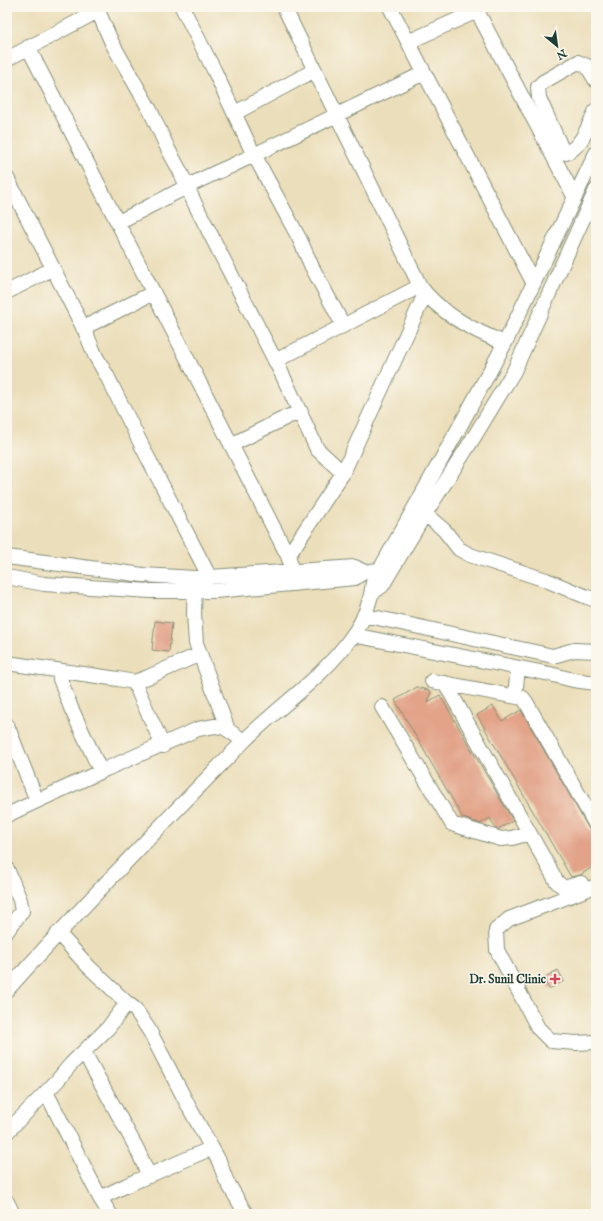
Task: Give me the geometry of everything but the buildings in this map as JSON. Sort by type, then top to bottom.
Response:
[{"type":"street","points":[[182,7],[254,154],[343,325]]},
{"type":"street","points":[[284,7],[423,290],[461,322],[487,336],[505,343]]},
{"type":"street","points":[[390,7],[533,282]]},
{"type":"street","points":[[408,42],[476,9],[575,198]]},
{"type":"street","points":[[7,59],[98,11],[124,66],[150,110],[240,295],[301,412],[317,449],[343,473]]},
{"type":"street","points":[[28,47],[288,556],[293,572]]},
{"type":"street","points":[[596,81],[587,66],[578,62],[543,82],[538,87],[539,98],[561,147],[566,153],[573,150],[593,127],[596,110]]},
{"type":"street","points":[[234,113],[315,70]]},
{"type":"street","points":[[118,222],[210,175],[232,166],[254,154],[424,73]]},
{"type":"street","points":[[7,990],[58,933],[244,741],[284,704],[320,674],[353,635],[364,615],[372,593],[382,586],[386,569],[505,343],[533,282],[575,198],[593,158],[573,150]]},
{"type":"street","points":[[7,178],[83,328],[95,355],[108,376],[148,458],[210,578]]},
{"type":"street","points":[[7,557],[143,575],[195,585],[216,591],[355,578],[364,572],[386,569],[474,438],[514,371],[596,190]]},
{"type":"street","points":[[7,292],[52,269]]},
{"type":"street","points":[[275,361],[343,325],[423,290]]},
{"type":"street","points":[[288,556],[343,473],[423,290]]},
{"type":"street","points":[[83,328],[154,293]]},
{"type":"street","points":[[231,445],[287,417],[301,412]]},
{"type":"street","points":[[424,514],[444,530],[459,549],[470,555],[546,580],[596,600]]},
{"type":"street","points":[[7,577],[44,584],[150,591],[195,585],[210,578],[355,567],[364,572]]},
{"type":"street","points":[[195,585],[194,614],[196,643],[228,730]]},
{"type":"street","points":[[364,615],[553,656],[574,650],[596,651]]},
{"type":"street","points":[[353,635],[550,674],[573,680],[596,683]]},
{"type":"street","points":[[7,663],[118,678],[134,682],[200,654]]},
{"type":"street","points":[[550,674],[553,656]]},
{"type":"street","points":[[515,696],[518,668]]},
{"type":"street","points":[[60,671],[60,679],[71,708],[101,772]]},
{"type":"street","points":[[134,682],[163,746]]},
{"type":"street","points":[[596,825],[523,698],[439,682],[560,886],[564,888],[596,878]]},
{"type":"street","points":[[382,707],[452,824],[501,840],[529,833]]},
{"type":"street","points":[[7,725],[37,801]]},
{"type":"street","points":[[7,815],[198,729],[215,726],[228,730],[244,741]]},
{"type":"street","points":[[7,869],[20,900],[22,911],[7,931]]},
{"type":"street","points":[[596,886],[509,919],[496,930],[497,950],[538,1028],[552,1041],[576,1043],[596,1042]]},
{"type":"street","points":[[58,933],[79,957],[135,1009],[149,1030],[212,1148],[226,1180],[246,1214]]},
{"type":"street","points":[[7,1132],[57,1081],[70,1064],[108,1028],[127,1002]]},
{"type":"street","points":[[84,1052],[137,1149],[150,1176]]},
{"type":"street","points":[[46,1092],[100,1198],[110,1214]]},
{"type":"street","points":[[100,1198],[212,1148]]},
{"type":"street","points":[[7,1202],[13,1214]]},
{"type":"place","name":"Dr. Sunil Clinic","points":[[555,979]]}]
